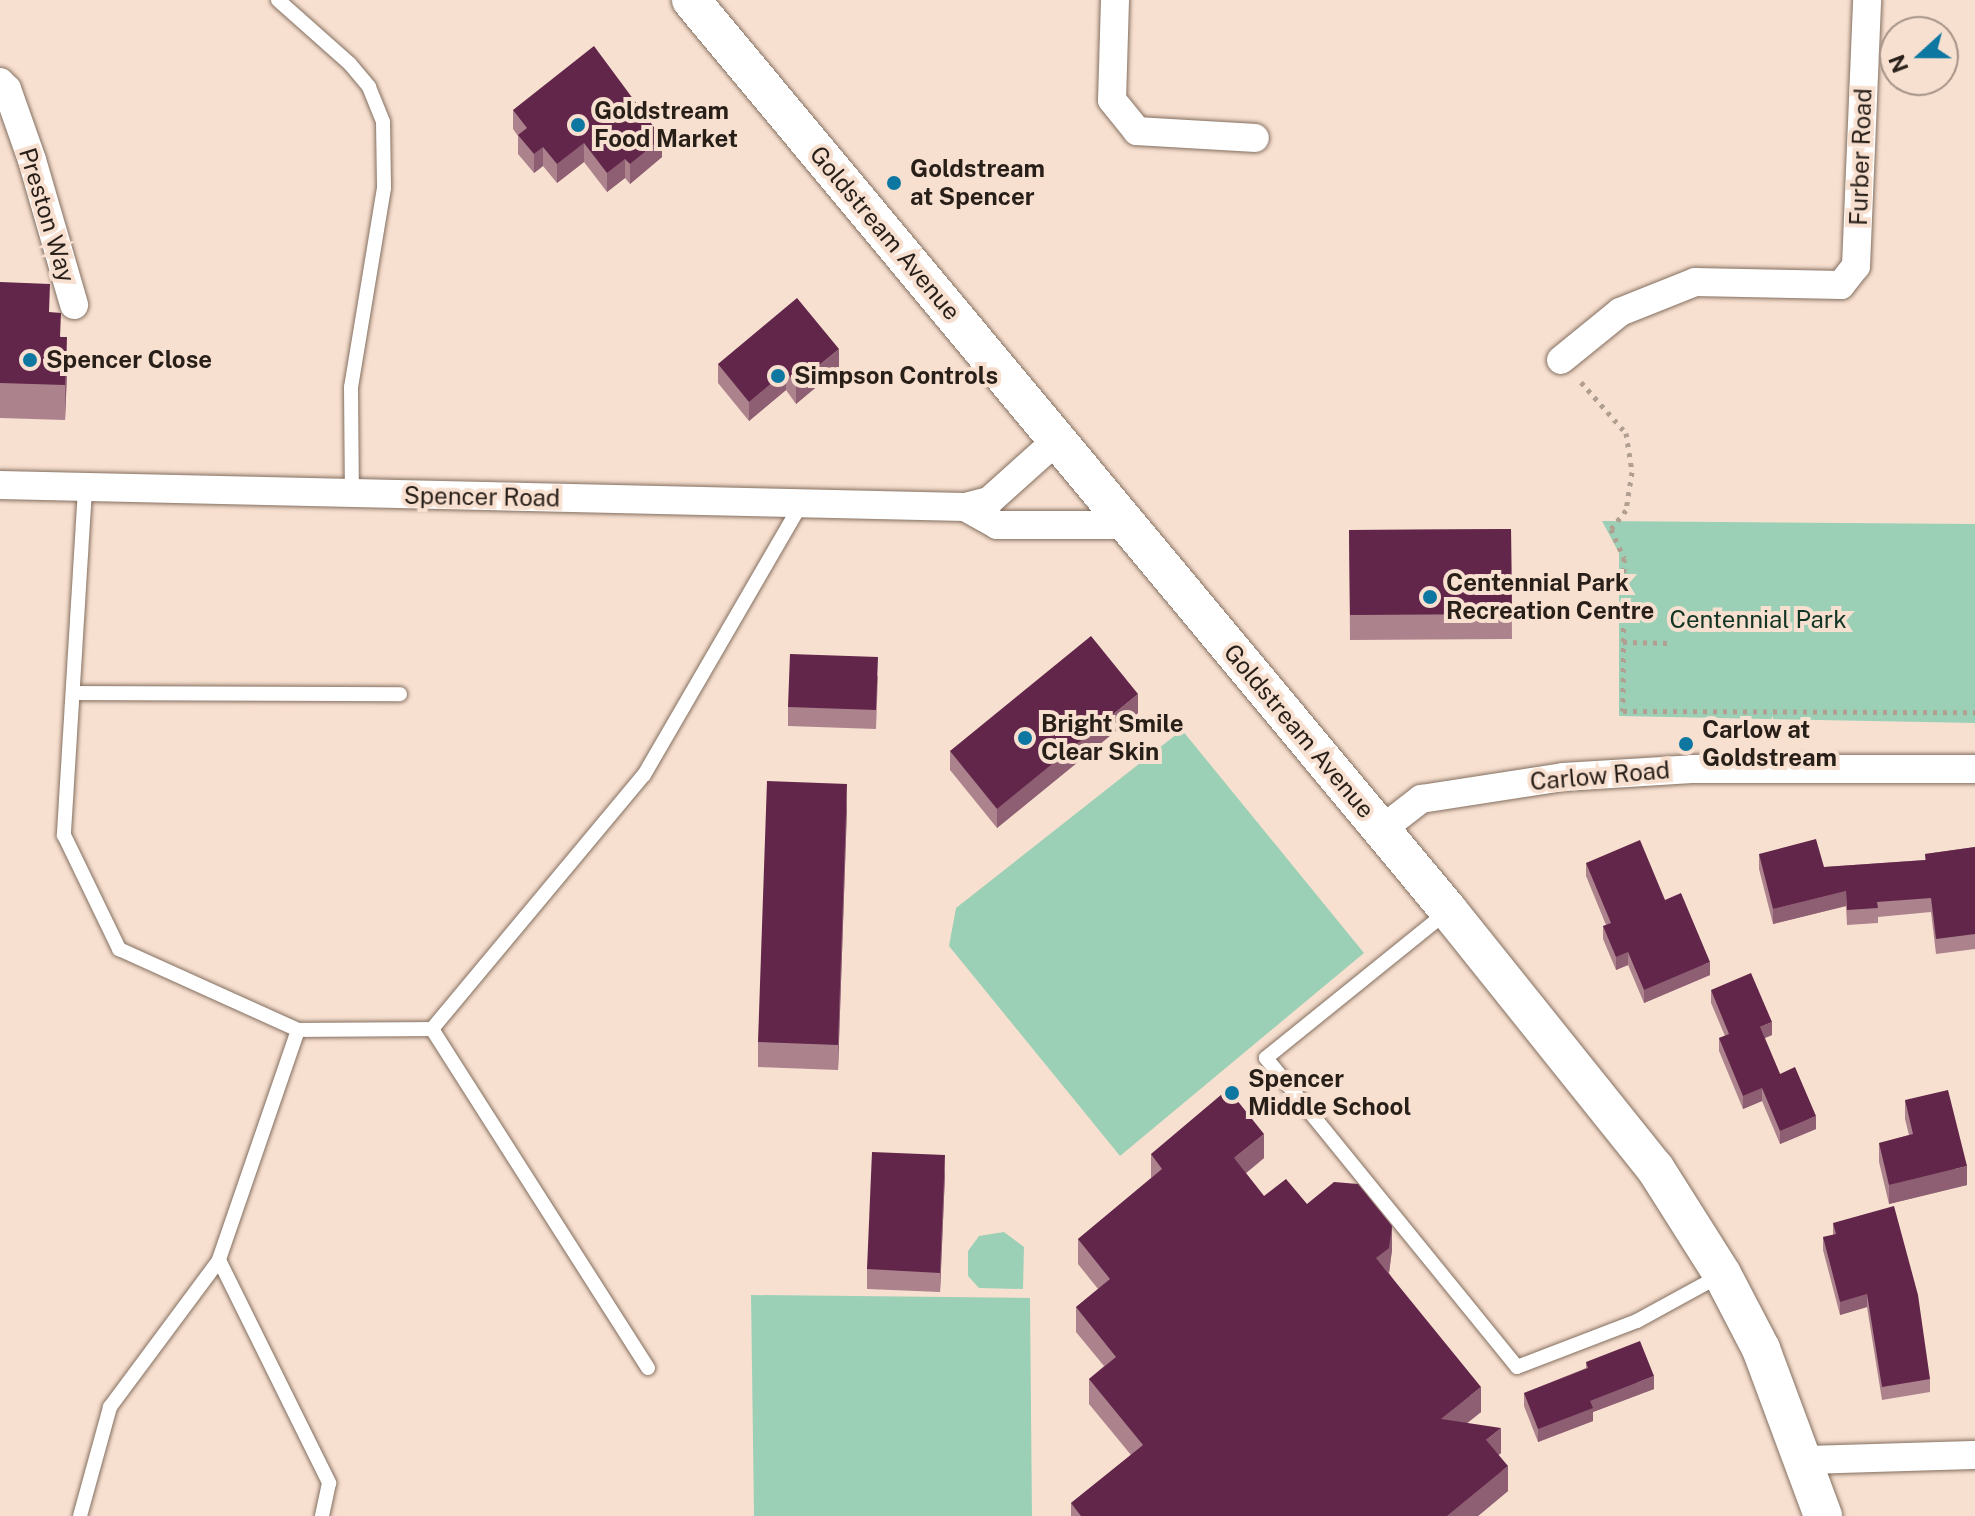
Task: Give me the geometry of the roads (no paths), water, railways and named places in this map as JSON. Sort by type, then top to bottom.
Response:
[{"type":"main road","name":"Goldstream Avenue","points":[[691,0],[1448,910],[1655,1168],[1722,1274],[1761,1349],[1805,1460],[1823,1516]]},
{"type":"street","points":[[1115,0],[1112,100],[1137,131],[1255,138]]},
{"type":"street","name":"Furber Road","points":[[1561,360],[1620,312],[1695,282],[1841,285],[1856,266],[1867,0]]},
{"type":"street","name":"Preston Way","points":[[0,82],[32,160],[74,305]]},
{"type":"street","name":"Spencer Road","points":[[0,485],[965,507],[989,501],[1057,440]]},
{"type":"street","name":"Spencer Road","points":[[965,507],[997,525],[1127,525]]},
{"type":"street","name":"Carlow Road","points":[[1381,830],[1421,799],[1563,777],[1692,769],[1975,769]]},
{"type":"street","points":[[1805,1460],[1975,1455]]},
{"type":"lane","points":[[278,0],[350,64],[369,87],[383,122],[384,188],[351,387],[352,494]]},
{"type":"lane","points":[[85,489],[64,835],[119,949],[298,1030],[432,1029],[644,775],[801,504]]},
{"type":"lane","points":[[74,693],[400,694]]},
{"type":"lane","points":[[1448,910],[1266,1058],[1517,1367],[1637,1321],[1722,1274]]},
{"type":"lane","points":[[432,1029],[648,1368]]},
{"type":"lane","points":[[80,1516],[110,1407],[219,1260],[298,1030]]},
{"type":"lane","points":[[219,1260],[329,1483],[322,1516]]},
{"type":"place","name":"Goldstream Food Market","points":[[578,125]]},
{"type":"place","name":"Goldstream at Spencer","points":[[894,183]]},
{"type":"place","name":"Spencer Close","points":[[30,360]]},
{"type":"place","name":"Simpson Controls","points":[[778,376]]},
{"type":"place","name":"Centennial Park Recreation Centre","points":[[1430,597]]},
{"type":"place","name":"Bright Smile Clear Skin","points":[[1025,738]]},
{"type":"place","name":"Carlow at Goldstream","points":[[1686,744]]},
{"type":"place","name":"Spencer Middle School","points":[[1232,1093]]},
{"type":"park label","name":"Centennial Park","points":[[1758,620]]}]
